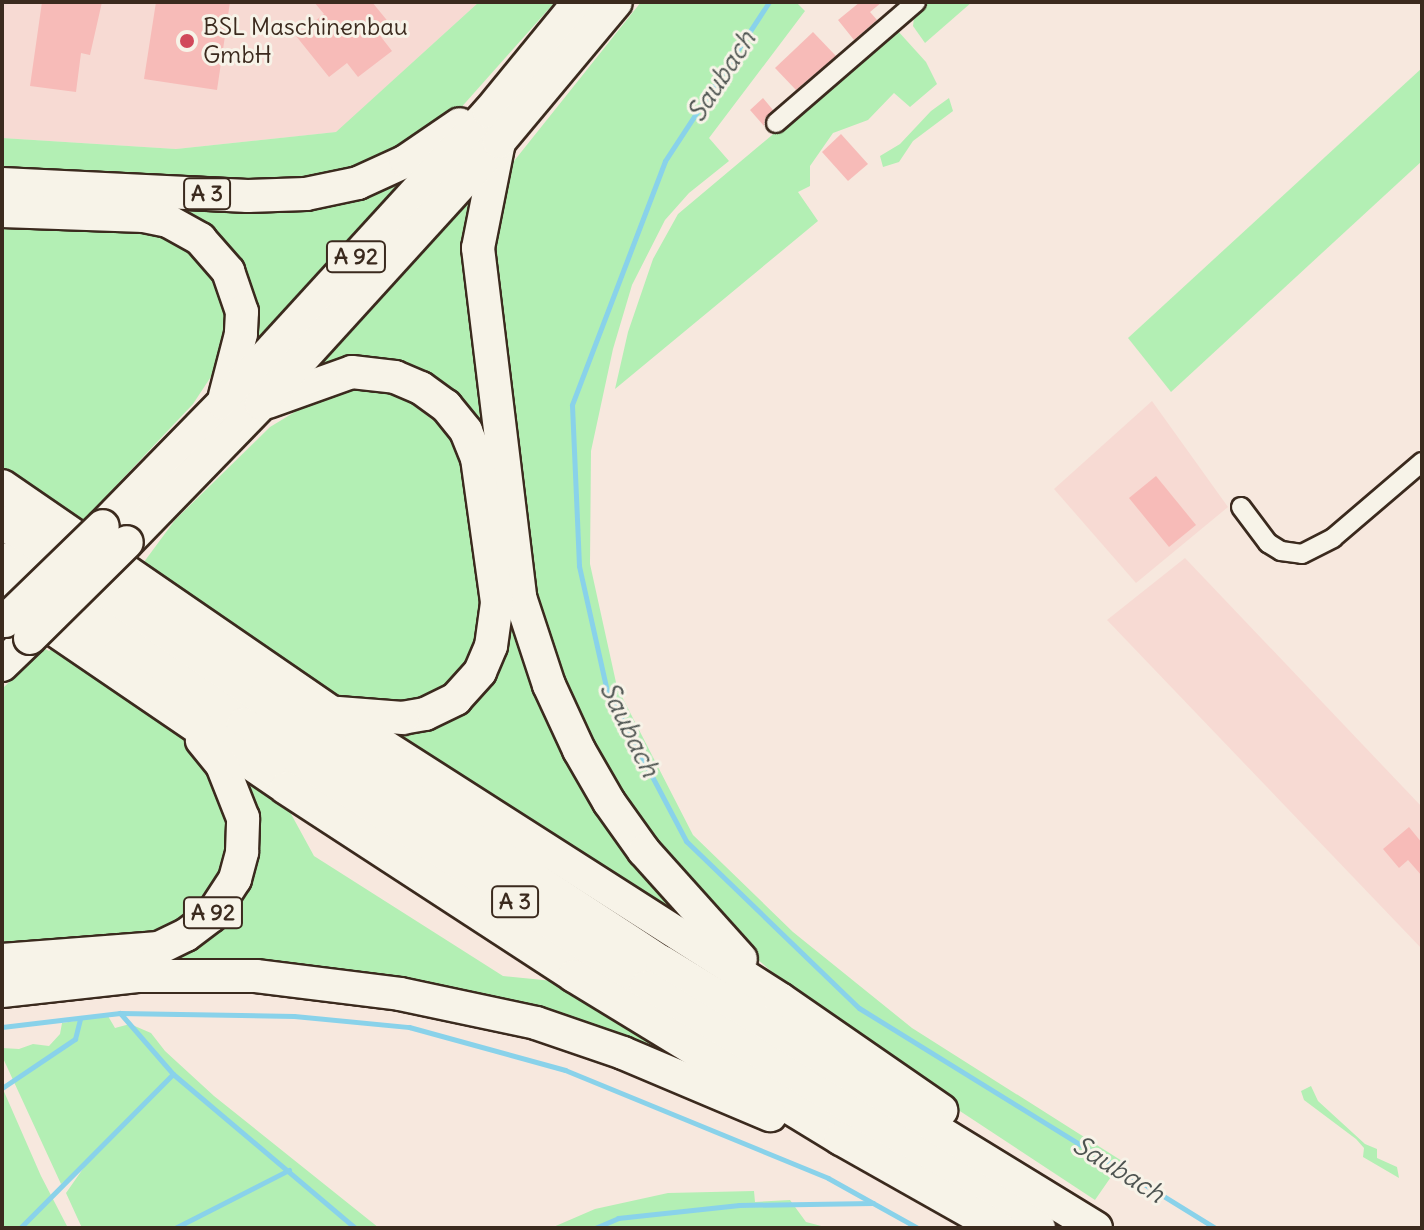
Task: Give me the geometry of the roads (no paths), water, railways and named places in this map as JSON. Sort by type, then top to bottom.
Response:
[{"type":"highway","name":"A 92","points":[[2,665],[10,619],[115,534],[261,404],[494,127],[579,2]]},
{"type":"highway","name":"A 92","points":[[115,534],[223,403],[616,2]]},
{"type":"highway","name":"A 3","points":[[2,184],[234,195],[306,194],[358,183],[406,161],[464,122],[494,127]]},
{"type":"highway","name":"A 92","points":[[494,127],[481,218],[480,281],[520,597],[540,659],[579,750],[609,802],[699,916],[780,999]]},
{"type":"highway","name":"A 92","points":[[2,211],[144,216],[168,221],[200,239],[228,271],[242,312],[241,334],[223,403]]},
{"type":"highway","name":"A 3","points":[[261,404],[339,374],[379,373],[421,388],[446,406],[466,431],[477,458],[497,603],[491,646],[480,672],[456,699],[425,714],[385,718],[331,712]]},
{"type":"highway","name":"A 3","points":[[2,486],[331,712],[780,999],[970,1131],[991,1164]]},
{"type":"highway","name":"A 3","points":[[2,522],[274,708],[624,937],[1096,1228]]},
{"type":"highway","name":"A 3","points":[[2,559],[243,724],[646,987],[1039,1228]]},
{"type":"highway","name":"A 3","points":[[10,619],[181,717],[574,976],[841,1139],[999,1228]]},
{"type":"highway","name":"A 92","points":[[2,960],[159,948],[186,935],[220,905],[235,879],[242,852],[243,818],[222,765],[181,717]]},
{"type":"highway","name":"A 3","points":[[2,991],[137,976],[241,976],[328,983],[400,994],[536,1023],[623,1053],[814,1134],[841,1139]]},
{"type":"street","points":[[776,123],[916,2]]},
{"type":"street","points":[[1241,507],[1268,543],[1281,551],[1302,554],[1333,538],[1422,462]]},
{"type":"waterway","name":"Saubach","points":[[769,2],[665,161],[572,405],[579,566],[607,691],[686,841],[859,1008],[1215,1228]]},
{"type":"waterway","points":[[120,1013],[173,1074],[355,1228]]},
{"type":"waterway","points":[[2,1027],[120,1013],[294,1016],[409,1027],[565,1070],[828,1178],[918,1228]]},
{"type":"waterway","points":[[2,1088],[75,1039],[80,1019]]},
{"type":"waterway","points":[[20,1228],[173,1074]]},
{"type":"waterway","points":[[175,1228],[289,1170]]},
{"type":"waterway","points":[[595,1228],[618,1218],[739,1205],[873,1203]]},
{"type":"place","name":"BSL Maschinenbau GmbH","points":[[187,41]]}]
